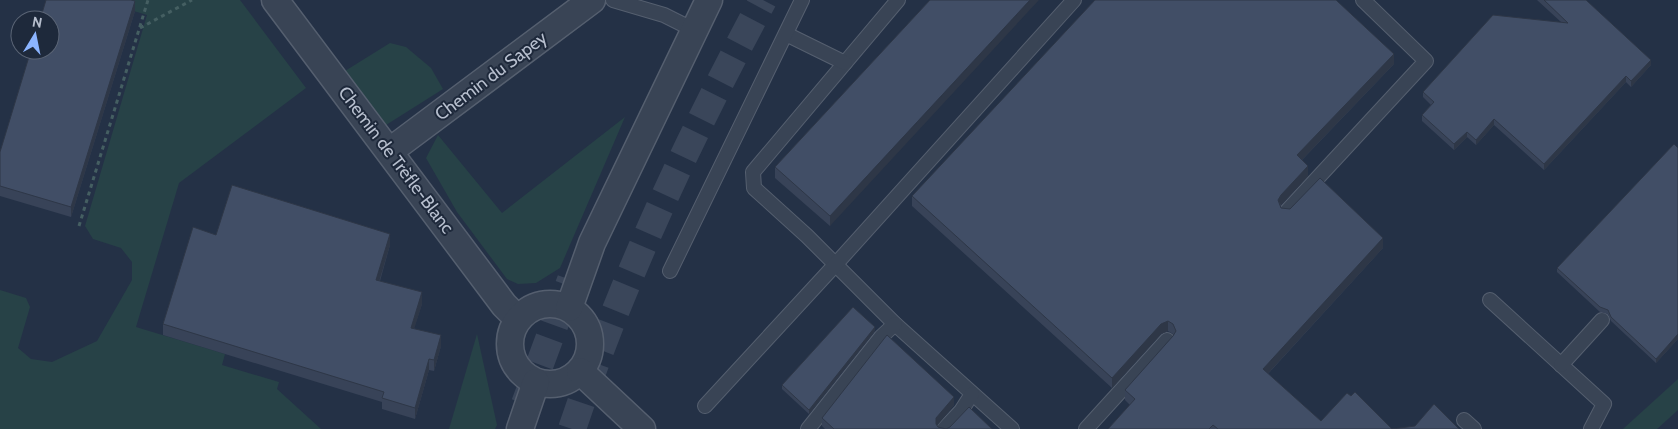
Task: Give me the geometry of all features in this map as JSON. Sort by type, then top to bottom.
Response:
[{"type":"street","name":"Chemin de Trèfle-Blanc","points":[[275,0],[504,305],[518,319]]},
{"type":"street","name":"Chemin du Sapey","points":[[390,151],[592,0]]},
{"type":"street","points":[[569,308],[592,243],[709,0]]},
{"type":"street","points":[[541,304],[556,304],[569,308],[579,315],[590,337],[591,350],[587,361],[580,372],[560,384],[548,385],[536,382],[523,374],[514,362],[510,348],[511,333],[518,319],[528,310],[541,304]]},
{"type":"street","points":[[580,372],[642,429]]},
{"type":"street","points":[[520,429],[536,382]]},
{"type":"lane","points":[[613,0],[664,15],[694,30]]},
{"type":"lane","points":[[670,271],[802,0]]},
{"type":"lane","points":[[898,0],[753,172],[754,188],[807,236],[895,324],[1012,429]]},
{"type":"lane","points":[[705,406],[1074,0]]},
{"type":"lane","points":[[1287,212],[1426,61],[1363,0]]},
{"type":"lane","points":[[786,34],[845,63]]},
{"type":"lane","points":[[1490,300],[1604,404],[1591,429]]},
{"type":"lane","points":[[1561,365],[1602,320]]},
{"type":"lane","points":[[808,429],[881,337],[895,324]]},
{"type":"lane","points":[[1086,429],[1167,340]]},
{"type":"lane","points":[[944,429],[972,394]]},
{"type":"path","points":[[79,226],[148,0]]},
{"type":"path","points":[[140,28],[192,0]]},
{"type":"green space","points":[[97,0],[240,0],[306,88],[179,183],[136,327],[225,354],[222,365],[279,382],[277,389],[321,429],[0,429],[0,290],[26,298],[30,307],[18,348],[31,359],[52,362],[97,341],[132,280],[132,262],[121,248],[93,239],[85,226],[147,15]]},
{"type":"green space","points":[[390,43],[406,47],[431,68],[443,89],[386,125],[345,71]]},
{"type":"green space","points":[[625,117],[560,268],[536,283],[518,284],[507,279],[457,212],[426,158],[438,135],[502,213]]},
{"type":"green space","points":[[477,334],[497,425],[495,429],[449,429]]},
{"type":"green space","points":[[1678,379],[1678,410],[1657,429],[1623,429]]},
{"type":"building","points":[[46,0],[135,1],[71,207],[0,186],[0,152],[28,60],[60,60],[60,10],[43,10]]},
{"type":"building","points":[[930,0],[1030,0],[830,216],[775,167]]},
{"type":"building","points":[[1095,0],[1336,0],[1394,54],[1297,155],[1308,166],[1278,200],[1281,208],[1290,209],[1320,178],[1383,238],[1263,369],[1321,421],[1347,393],[1351,396],[1355,392],[1392,429],[1218,429],[1213,425],[1209,429],[1108,429],[1135,399],[1125,390],[1173,336],[1176,331],[1173,324],[1168,321],[1161,324],[1112,378],[912,196]]},
{"type":"building","points":[[1544,0],[1586,0],[1651,60],[1631,81],[1626,76],[1544,164],[1494,119],[1476,140],[1467,132],[1454,144],[1422,115],[1434,102],[1423,92],[1493,15],[1568,23]]},
{"type":"building","points":[[1674,144],[1678,148],[1678,334],[1656,359],[1611,317],[1608,310],[1600,307],[1557,268]]},
{"type":"building","points":[[232,185],[390,234],[376,280],[422,292],[411,328],[441,335],[434,360],[429,359],[415,408],[382,398],[384,392],[163,324],[193,227],[216,235]]},
{"type":"building","points":[[853,307],[875,327],[809,410],[782,385]]},
{"type":"building","points":[[887,335],[954,397],[936,418],[938,427],[946,429],[834,429],[822,418]]},
{"type":"building","points":[[1434,404],[1459,429],[1392,429],[1415,426]]},
{"type":"building","points":[[969,407],[992,429],[946,429],[950,427]]},
{"type":"tunnel","points":[[572,429],[613,319],[658,210],[709,104],[763,0]]},
{"type":"tunnel","points":[[525,404],[571,280]]}]
